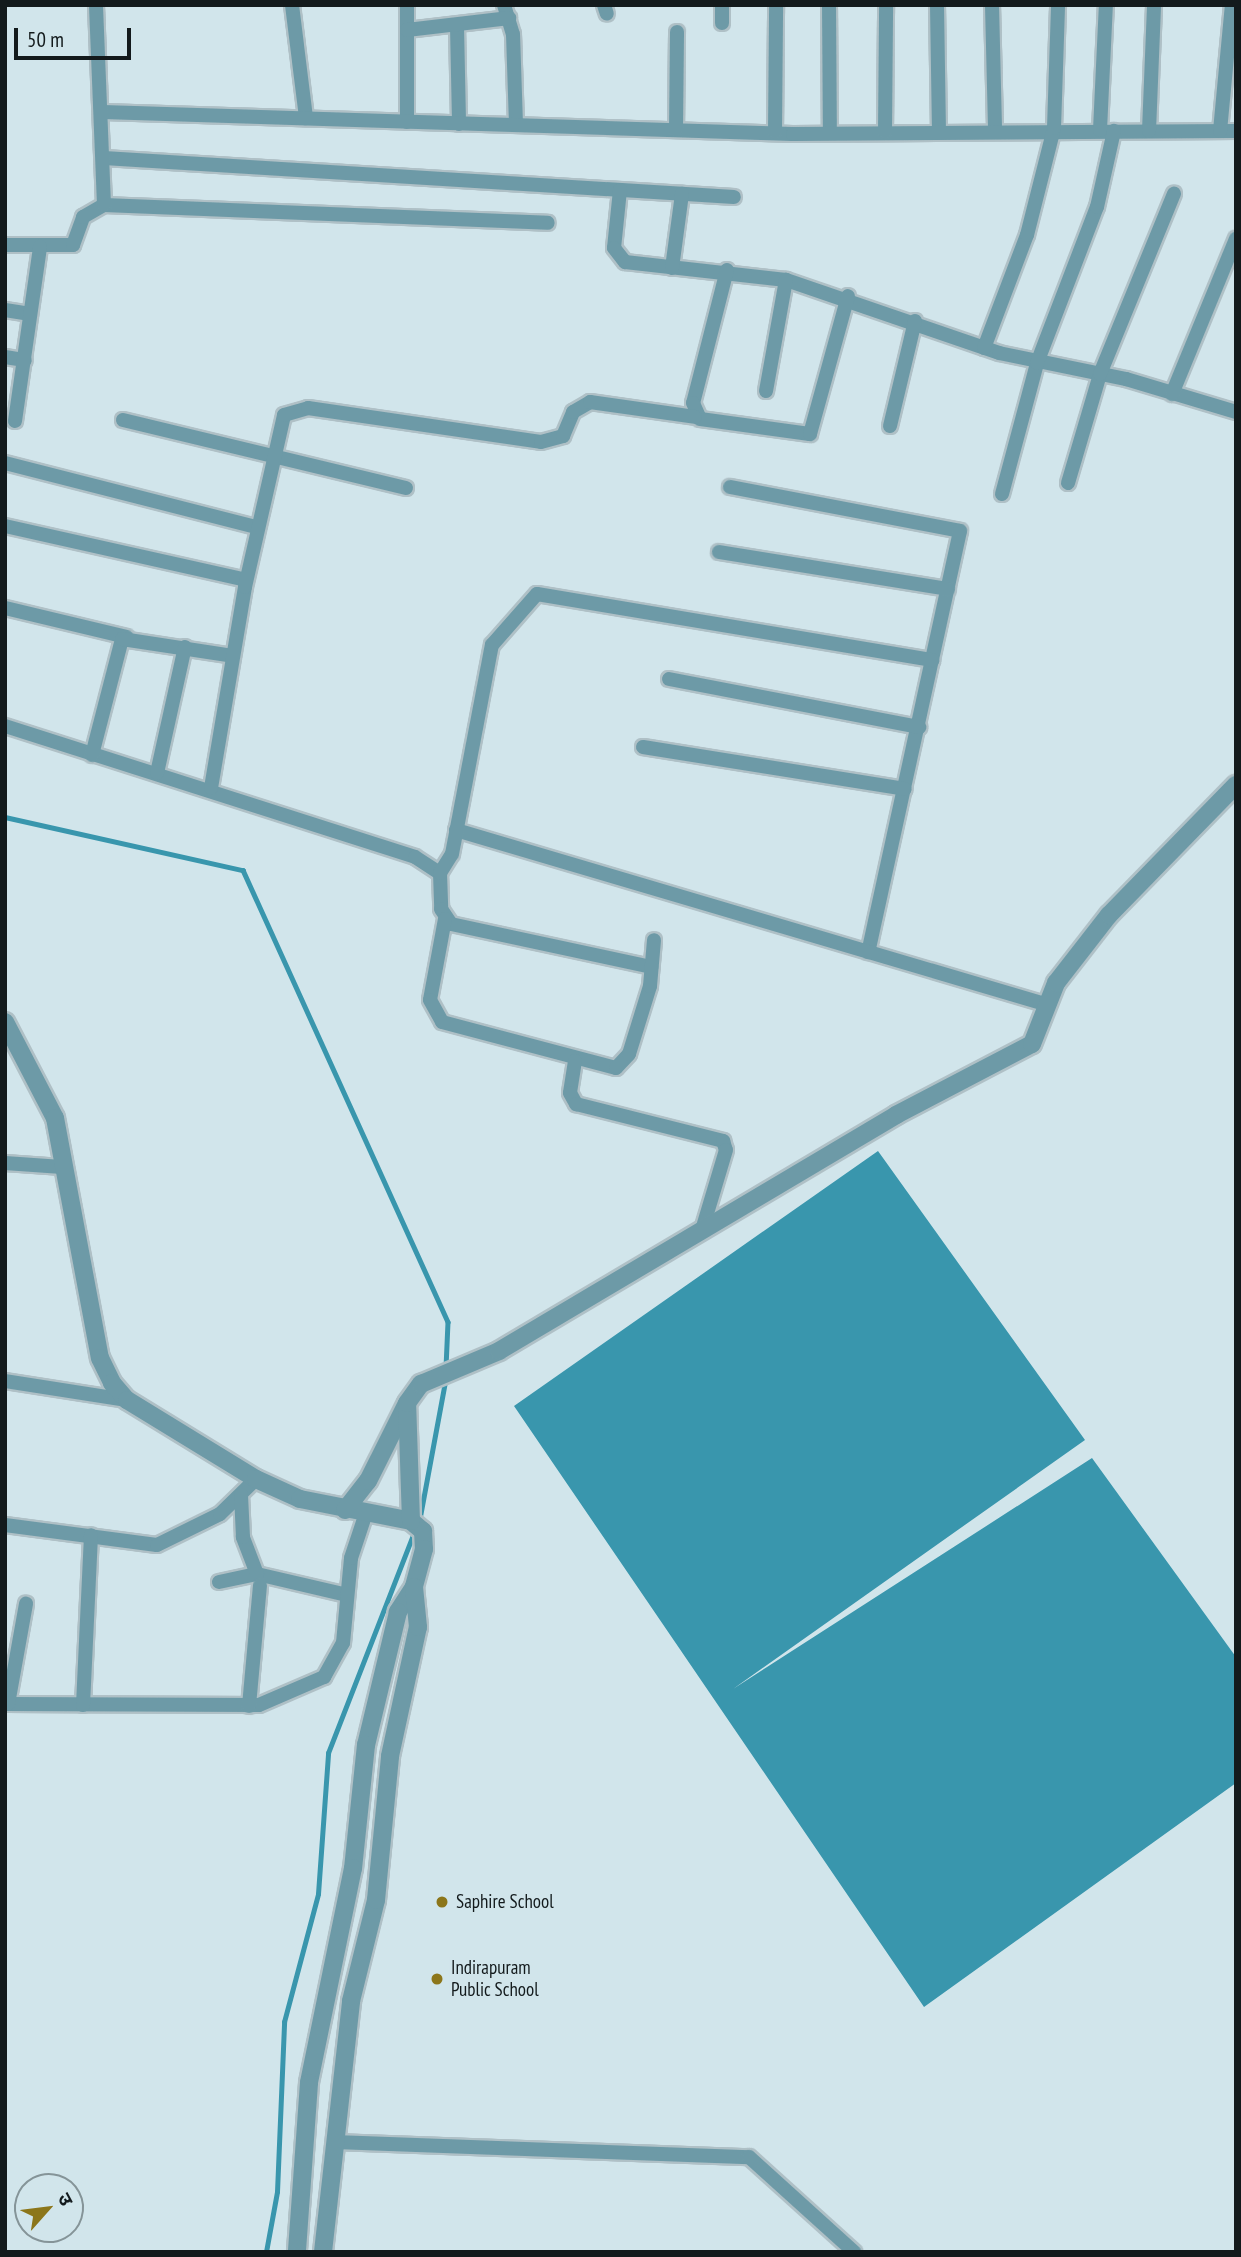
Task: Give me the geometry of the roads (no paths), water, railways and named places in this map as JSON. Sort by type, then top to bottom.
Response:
[{"type":"street","points":[[96,5],[103,112],[104,205]]},
{"type":"street","points":[[292,5],[306,118]]},
{"type":"street","points":[[407,5],[407,122]]},
{"type":"street","points":[[722,5],[722,23]]},
{"type":"street","points":[[775,132],[776,5]]},
{"type":"street","points":[[830,5],[830,133]]},
{"type":"street","points":[[886,5],[886,132]]},
{"type":"street","points":[[936,5],[939,131]]},
{"type":"street","points":[[992,5],[995,129]]},
{"type":"street","points":[[984,348],[1027,235],[1055,128],[1058,5]]},
{"type":"street","points":[[1002,494],[1037,363],[1097,207],[1107,130],[1106,5]]},
{"type":"street","points":[[1149,131],[1154,5]]},
{"type":"street","points":[[1220,131],[1232,5]]},
{"type":"street","points":[[407,30],[457,26],[507,12],[516,123]]},
{"type":"street","points":[[457,26],[459,124]]},
{"type":"street","points":[[676,130],[677,32]]},
{"type":"street","points":[[103,112],[830,133],[1055,128],[1236,131]]},
{"type":"street","points":[[104,158],[734,197]]},
{"type":"street","points":[[620,190],[617,258],[672,268],[727,270],[786,280],[848,296],[984,348],[1037,363],[1100,374],[1236,412]]},
{"type":"street","points":[[672,268],[682,194]]},
{"type":"street","points":[[1068,483],[1100,374],[1174,194]]},
{"type":"street","points":[[5,245],[73,246],[83,217],[104,205],[548,223]]},
{"type":"street","points":[[1172,394],[1236,239]]},
{"type":"street","points":[[15,421],[40,247]]},
{"type":"street","points":[[695,416],[693,402],[727,270]]},
{"type":"street","points":[[766,391],[786,280]]},
{"type":"street","points":[[211,788],[246,580],[271,460],[284,415],[294,408],[541,442],[563,436],[573,412],[590,402],[810,434],[848,296]]},
{"type":"street","points":[[5,310],[29,314]]},
{"type":"street","points":[[891,426],[915,321]]},
{"type":"street","points":[[5,357],[25,360]]},
{"type":"street","points":[[123,420],[271,460],[406,488]]},
{"type":"street","points":[[5,463],[257,527]]},
{"type":"street","points":[[730,487],[960,531],[868,952]]},
{"type":"street","points":[[5,526],[246,580]]},
{"type":"street","points":[[719,552],[948,589]]},
{"type":"street","points":[[654,940],[651,967],[622,1066],[575,1061],[434,1015],[430,1000],[445,919],[440,873],[456,830],[492,645],[537,593],[933,660]]},
{"type":"street","points":[[5,608],[127,637],[233,656]]},
{"type":"street","points":[[93,755],[118,645],[127,637]]},
{"type":"street","points":[[157,773],[185,647]]},
{"type":"street","points":[[669,679],[919,727]]},
{"type":"street","points":[[5,726],[93,755],[211,788],[415,857],[440,873]]},
{"type":"street","points":[[643,747],[905,789]]},
{"type":"street","points":[[345,1510],[368,1481],[407,1403],[427,1380],[460,1371],[950,1084],[1032,1044],[1045,1004],[1141,876],[1236,785]]},
{"type":"street","points":[[456,830],[1045,1004]]},
{"type":"street","points":[[445,919],[651,967]]},
{"type":"street","points":[[5,1023],[48,1096],[100,1357],[127,1400]]},
{"type":"street","points":[[575,1061],[570,1093],[576,1104],[723,1141],[726,1150],[702,1230]]},
{"type":"street","points":[[5,1163],[62,1167]]},
{"type":"street","points":[[5,1381],[127,1400],[256,1479],[365,1516],[417,1526]]},
{"type":"street","points":[[323,2252],[351,2001],[378,1888],[390,1756],[418,1627],[414,1587],[417,1526],[407,1403]]},
{"type":"street","points":[[5,1525],[170,1542],[241,1495],[256,1479]]},
{"type":"street","points":[[241,1495],[243,1537],[258,1580],[249,1706]]},
{"type":"street","points":[[26,1604],[7,1704],[249,1706],[282,1699],[324,1677],[343,1643],[348,1595],[365,1516]]},
{"type":"street","points":[[83,1705],[91,1535]]},
{"type":"street","points":[[219,1582],[258,1580],[348,1595]]},
{"type":"street","points":[[297,2252],[309,2083],[354,1868],[366,1745],[398,1612],[414,1587]]},
{"type":"street","points":[[335,2142],[749,2157],[854,2252]]},
{"type":"water","points":[[878,1151],[1085,1440],[733,1689],[1092,1458],[1236,1657],[1236,1783],[924,2007],[514,1406]]},
{"type":"waterway","points":[[5,817],[243,870],[448,1322],[446,1368]]},
{"type":"waterway","points":[[419,1522],[446,1377]]},
{"type":"waterway","points":[[266,2252],[277,2192],[284,2022],[318,1894],[328,1753],[415,1530]]},
{"type":"place","name":"Saphire School","points":[[442,1902]]},
{"type":"place","name":"Indirapuram Public School","points":[[437,1979]]}]
